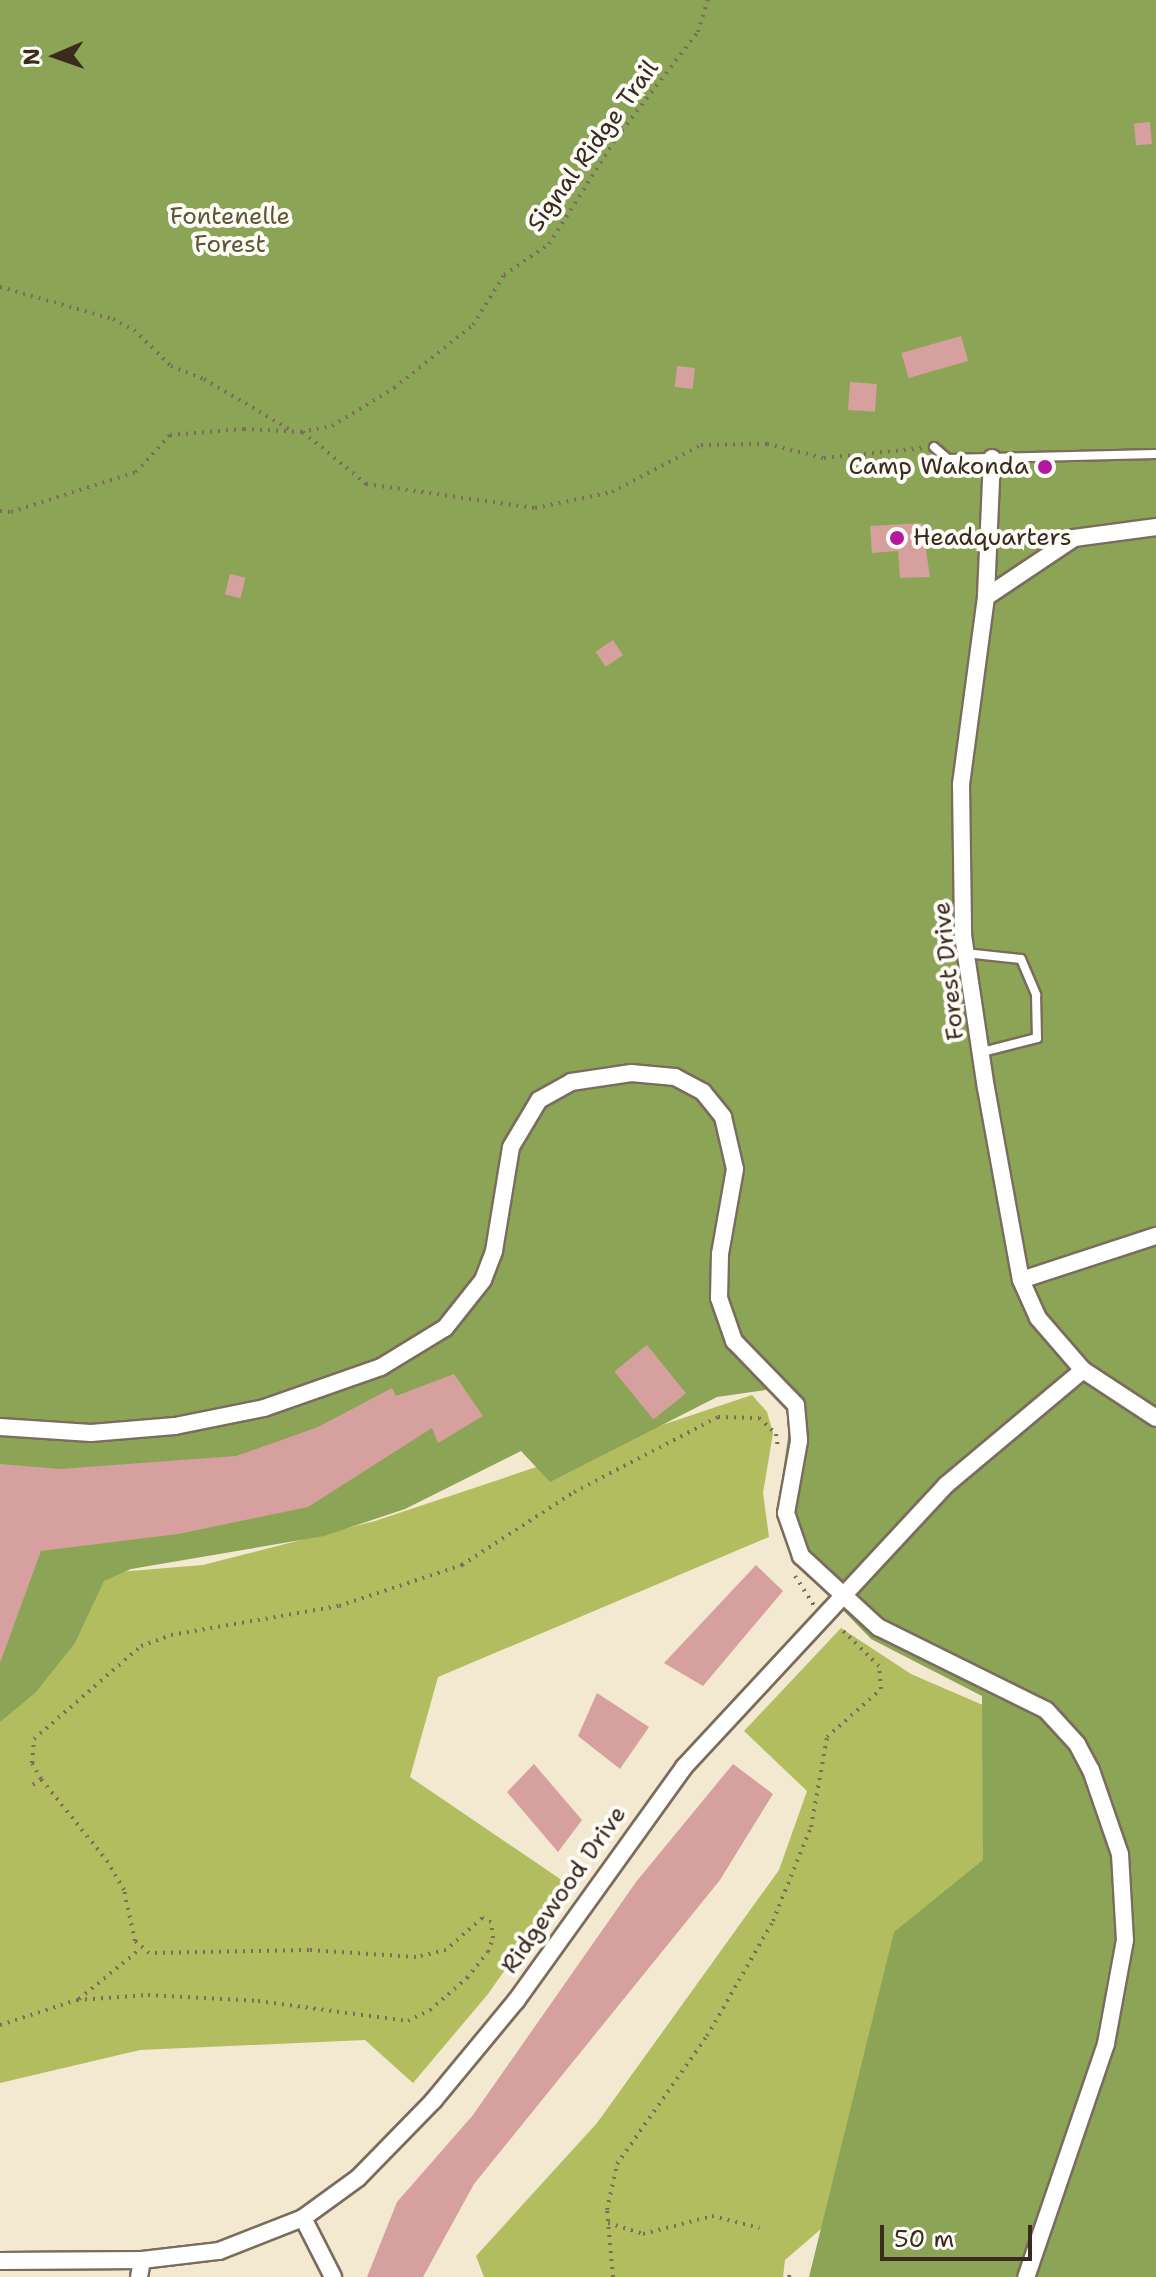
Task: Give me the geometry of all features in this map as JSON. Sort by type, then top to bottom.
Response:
[{"type":"street","name":"Forest Drive","points":[[992,458],[986,597],[961,784],[965,953],[1021,1280],[1038,1318],[1083,1370],[1156,1418]]},
{"type":"street","points":[[986,597],[1074,538],[1156,527]]},
{"type":"street","points":[[0,1427],[91,1433],[175,1426],[264,1408],[381,1367],[445,1328],[483,1280],[494,1251],[511,1147],[518,1127],[539,1100],[587,1077],[631,1073],[675,1077],[714,1103],[729,1133],[734,1188],[720,1254],[719,1298],[734,1341],[796,1405],[799,1441],[787,1490],[791,1534],[801,1556],[840,1596],[917,1651],[1046,1710],[1077,1744],[1117,1841],[1125,1879],[1126,1929],[1106,2044],[1026,2277]]},
{"type":"street","points":[[1021,1280],[1156,1236]]},
{"type":"street","name":"Ridgewood Drive","points":[[0,2261],[140,2268],[219,2251],[303,2218],[358,2178],[434,2100],[516,2001],[684,1767],[946,1485],[1083,1370]]},
{"type":"street","points":[[303,2218],[333,2277]]},
{"type":"lane","points":[[934,447],[948,459],[1156,454]]},
{"type":"lane","points":[[965,953],[1021,959],[1036,995],[1037,1038],[982,1052]]},
{"type":"path","name":"Signal Ridge Trail","points":[[0,511],[11,512],[136,472],[170,435],[244,429],[303,432],[332,426],[394,388],[473,325],[504,275],[549,244],[617,137],[698,32],[708,0]]},
{"type":"path","points":[[0,287],[71,312],[113,319],[134,330],[171,366],[217,387],[276,426],[303,432],[366,484],[535,508],[612,492],[701,445],[767,444],[824,458],[934,447]]},
{"type":"path","points":[[140,1949],[116,1875],[32,1763],[34,1739],[141,1646],[171,1635],[339,1606],[462,1565],[574,1492],[718,1417],[746,1413],[759,1418],[776,1434]]},
{"type":"path","points":[[613,2277],[608,2223],[610,2182],[617,2164],[707,2036],[773,1921],[811,1827],[827,1737],[881,1689],[879,1666],[824,1613]]},
{"type":"path","points":[[30,1787],[41,1779]]},
{"type":"path","points":[[0,2025],[77,2000],[215,1997],[408,2021],[430,2010],[481,1963],[493,1930],[491,1922],[482,1918],[446,1950],[416,1957],[309,1950],[160,1954],[140,1949]]},
{"type":"path","points":[[77,2000],[140,1949]]},
{"type":"path","points":[[608,2223],[643,2234],[712,2216],[760,2228]]},
{"type":"green space","name":"Fontenelle Forest","points":[[0,0],[1156,0],[1156,2277],[809,2277],[894,1932],[983,1860],[982,1696],[871,1639],[791,1557],[777,1514],[790,1423],[786,1406],[772,1389],[717,1397],[550,1482],[521,1451],[405,1509],[324,1536],[131,1569],[104,1581],[75,1643],[36,1692],[0,1722]]},
{"type":"green space","points":[[752,1395],[767,1412],[773,1433],[763,1493],[769,1537],[438,1677],[410,1777],[566,1883],[488,1994],[413,2083],[365,2040],[140,2050],[0,2083],[0,1688],[57,1577],[203,1565],[375,1521]]},
{"type":"green space","points":[[841,1628],[911,1674],[985,1706],[990,1926],[924,2140],[785,2260],[783,2277],[484,2277],[476,2256],[597,2123],[779,1870],[807,1791],[744,1731]]},
{"type":"building","points":[[1150,122],[1152,144],[1136,145],[1134,123]]},
{"type":"building","points":[[961,336],[968,361],[909,378],[901,353]]},
{"type":"building","points":[[677,366],[695,368],[693,389],[675,387]]},
{"type":"building","points":[[850,382],[877,384],[875,412],[848,410]]},
{"type":"building","name":"Headquarters","points":[[922,523],[930,577],[900,578],[898,551],[872,553],[870,526]]},
{"type":"building","points":[[230,574],[246,578],[240,598],[225,594]]},
{"type":"building","points":[[613,640],[623,655],[606,667],[596,652]]},
{"type":"building","points":[[647,1345],[686,1393],[653,1420],[614,1371]]},
{"type":"building","points":[[454,1374],[483,1416],[438,1443],[432,1428],[308,1507],[178,1534],[41,1551],[0,1663],[0,1464],[60,1469],[236,1456],[318,1427],[392,1388],[396,1396]]},
{"type":"building","points":[[756,1565],[783,1591],[703,1686],[664,1663]]},
{"type":"building","points":[[597,1693],[649,1727],[620,1769],[578,1736]]},
{"type":"building","points":[[534,1764],[582,1820],[558,1852],[507,1792]]},
{"type":"building","points":[[733,1764],[773,1794],[720,1880],[474,2184],[423,2277],[367,2277],[397,2202],[473,2115],[636,1882]]},
{"type":"place","name":"Camp Wakonda","points":[[1045,467]]},
{"type":"place","name":"Headquarters","points":[[897,538]]}]
